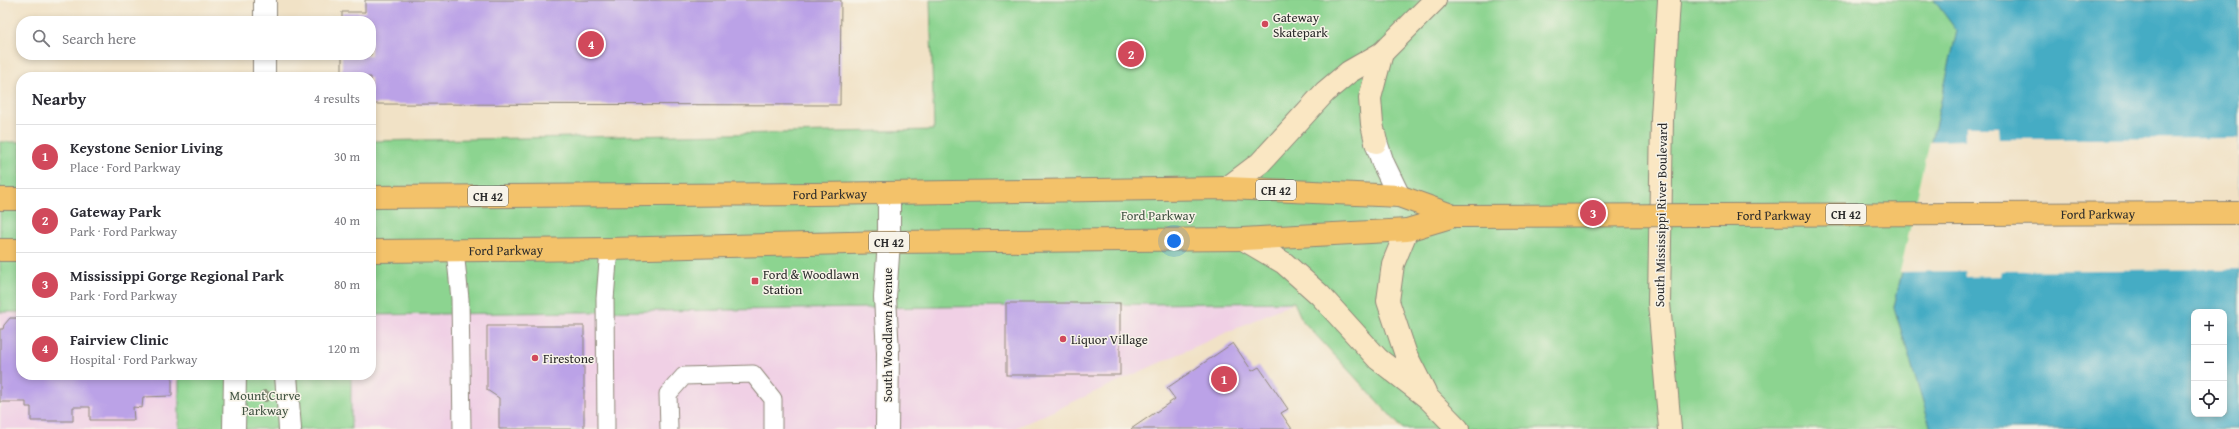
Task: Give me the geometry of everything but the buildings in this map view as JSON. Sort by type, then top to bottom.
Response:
[{"type":"main road","name":"Ford Parkway","points":[[376,197],[889,193],[1227,188],[1399,196],[1454,216]]},
{"type":"main road","points":[[0,199],[16,199]]},
{"type":"main road","name":"Ford Parkway","points":[[376,251],[609,249],[889,242],[1243,239],[1407,230],[1454,216],[2239,213]]},
{"type":"main road","points":[[0,250],[16,250]]},
{"type":"street","points":[[265,0],[265,16]]},
{"type":"street","points":[[1227,188],[1260,163],[1325,92],[1349,72],[1382,53],[1435,0]]},
{"type":"street","name":"South Mississippi River Boulevard","points":[[1669,0],[1662,118],[1659,303],[1670,429]]},
{"type":"street","points":[[1382,53],[1370,98],[1372,124],[1383,163],[1399,196]]},
{"type":"street","points":[[264,60],[264,72]]},
{"type":"street","name":"South Woodlawn Avenue","points":[[887,429],[888,353],[885,297],[889,242],[889,193]]},
{"type":"street","points":[[1407,230],[1393,264],[1388,301],[1406,355],[1428,398]]},
{"type":"street","points":[[1243,239],[1284,263],[1320,295],[1378,360],[1428,398],[1458,429]]},
{"type":"street","points":[[234,429],[235,380]]},
{"type":"street","points":[[286,380],[290,429]]},
{"type":"lane","points":[[606,429],[605,299],[609,249]]},
{"type":"lane","points":[[455,250],[460,299],[462,429]]},
{"type":"lane","points":[[669,429],[668,394],[684,376],[753,374],[773,399],[773,429]]},
{"type":"shaded area","points":[[1294,302],[1013,429],[351,429],[351,380],[376,380],[376,315]]},
{"type":"shaded area","points":[[0,312],[16,312],[16,380],[179,380],[179,429],[0,429]]},
{"type":"green space","points":[[930,0],[1934,0],[1957,31],[1894,307],[1931,429],[1403,429],[1302,320],[1294,302],[376,315],[376,141],[934,130]]},
{"type":"green space","points":[[0,142],[16,142],[16,312],[0,312]]},
{"type":"green space","name":"Mount Curve Parkway","points":[[179,380],[351,380],[351,429],[179,429]]},
{"type":"water","points":[[1934,0],[2239,0],[2239,429],[1931,429],[1894,307],[1957,31]]},
{"type":"pier","points":[[1965,127],[1998,127],[1999,139],[2239,138],[2239,269],[2001,271],[2000,276],[1966,277],[1965,271],[1900,272],[1930,141],[1965,140]]},
{"type":"place","name":"Gateway Skatepark","points":[[1265,24]]},
{"type":"place","name":"Fairview Clinic","points":[[591,44]]},
{"type":"place","name":"Gateway Park","points":[[1131,54]]},
{"type":"place","name":"Mississippi Gorge Regional Park","points":[[1593,213]]},
{"type":"place","name":"Ford & Woodlawn Station","points":[[755,281]]},
{"type":"place","name":"Liquor Village","points":[[1063,339]]},
{"type":"place","name":"Firestone","points":[[535,358]]},
{"type":"place","name":"Keystone Senior Living","points":[[1224,379]]}]
